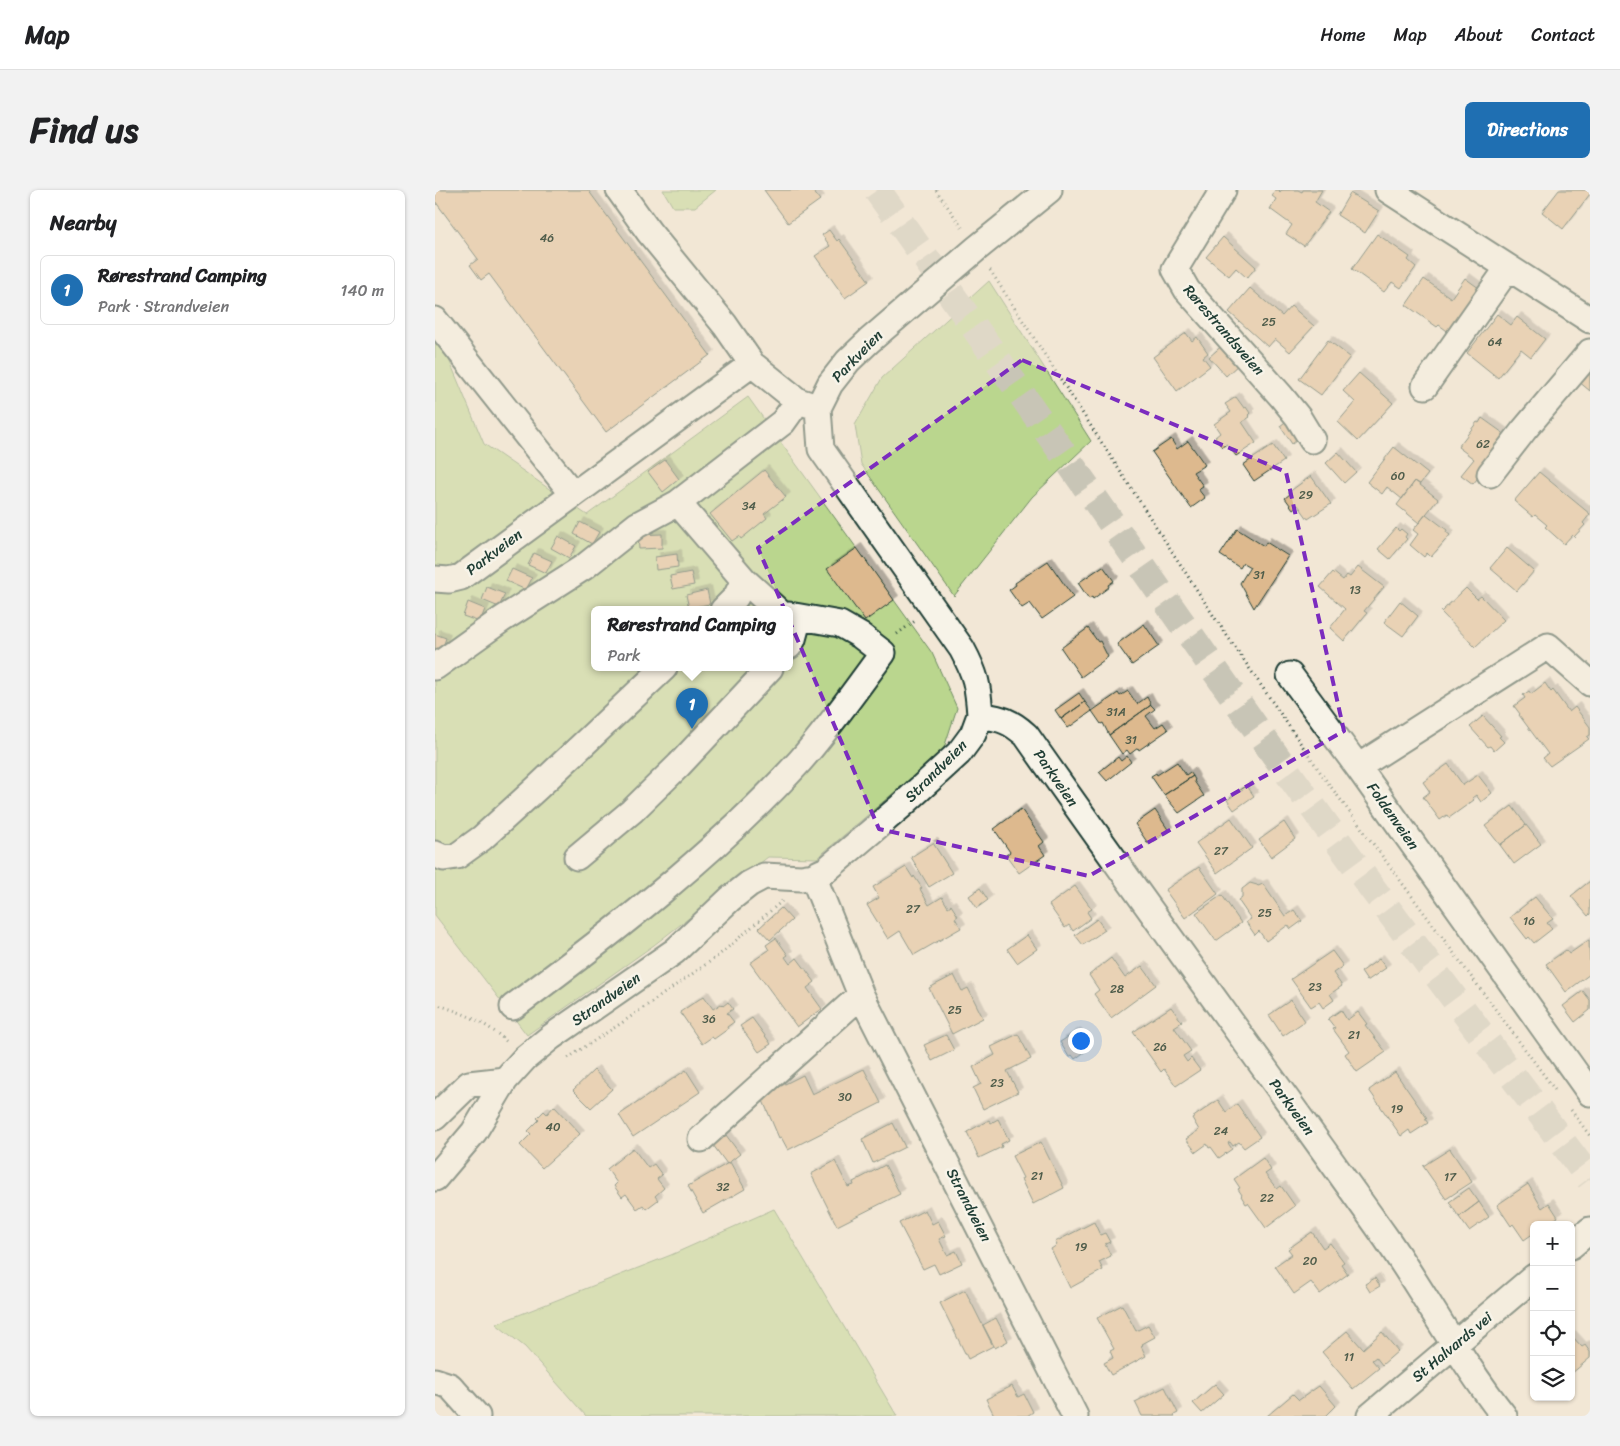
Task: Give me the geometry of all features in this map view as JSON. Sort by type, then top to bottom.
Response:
[{"type":"street","points":[[435,667],[501,620],[578,571],[637,525],[678,503],[808,405],[751,364],[725,325],[649,232],[619,190]]},
{"type":"street","name":"Parkveien","points":[[1049,190],[976,249],[869,341],[808,405],[821,449],[961,649],[973,671],[979,690],[980,715],[1014,724],[1026,735],[1387,1240],[1482,1388],[1504,1416]]},
{"type":"street","name":"Rørestrandsveien","points":[[1223,190],[1175,269],[1187,290],[1287,403],[1312,440]]},
{"type":"street","points":[[1389,190],[1590,320]]},
{"type":"street","points":[[1425,386],[1508,268]]},
{"type":"street","points":[[435,320],[573,494]]},
{"type":"street","points":[[1490,474],[1524,430],[1590,352]]},
{"type":"street","name":"Parkveien","points":[[435,579],[449,580],[461,577],[751,364]]},
{"type":"street","points":[[678,503],[744,580],[778,606]]},
{"type":"street","points":[[727,606],[736,597],[744,580]]},
{"type":"street","points":[[513,1007],[580,957],[693,865],[732,830],[800,760],[848,701],[883,653],[861,636],[840,624],[793,615]]},
{"type":"street","name":"Foldenveien","points":[[1590,683],[1548,646],[1359,767],[1590,1093]]},
{"type":"street","points":[[435,854],[444,858],[457,856],[481,838],[538,787],[660,671]]},
{"type":"street","points":[[577,857],[632,811],[679,765],[767,671]]},
{"type":"street","points":[[1290,675],[1359,767]]},
{"type":"street","name":"Strandveien","points":[[435,1178],[474,1132],[505,1080],[525,1058],[551,1037],[675,951],[730,899],[749,884],[764,876],[801,878],[813,876],[826,870],[959,753],[973,734],[980,715]]},
{"type":"street","name":"Strandveien","points":[[813,876],[861,995],[1075,1416]]},
{"type":"street","points":[[701,1139],[861,995]]},
{"type":"street","points":[[435,1117],[469,1084],[505,1080]]},
{"type":"street","points":[[1575,1243],[1590,1230]]},
{"type":"street","name":"St Halvards vei","points":[[1369,1416],[1530,1281]]},
{"type":"street","points":[[435,1381],[450,1386],[477,1416]]},
{"type":"path","points":[[936,190],[1215,618],[1341,802],[1561,1097]]},
{"type":"path","points":[[883,653],[897,634],[933,608]]},
{"type":"path","points":[[435,1004],[461,1012],[493,1029],[525,1058]]},
{"type":"path","points":[[1566,1105],[1590,1136]]},
{"type":"highlighted area","points":[[1022,360],[1286,472],[1344,731],[1089,876],[879,829],[758,548]]},
{"type":"green space","points":[[663,190],[716,190],[695,207],[673,207]]},
{"type":"green space","points":[[989,281],[1091,441],[1032,497],[954,596],[861,464],[855,425],[882,378]]},
{"type":"green space","points":[[435,326],[484,444],[587,515],[748,397],[932,653],[957,708],[943,751],[817,858],[768,857],[654,945],[527,1035],[435,915]]},
{"type":"green space","points":[[774,1209],[897,1416],[586,1416],[525,1347],[496,1324],[671,1255]]},
{"type":"building","points":[[435,190],[588,190],[710,355],[606,432],[489,274],[481,280],[470,265],[478,259],[435,201]]},
{"type":"building","points":[[764,190],[812,190],[820,200],[788,223]]},
{"type":"building","points":[[1275,190],[1280,190],[1280,193],[1282,190],[1298,190],[1302,192],[1303,190],[1322,190],[1315,202],[1329,212],[1304,246],[1286,234],[1292,225],[1270,209],[1276,199],[1272,196]]},
{"type":"building","points":[[1559,190],[1590,190],[1590,194],[1563,229],[1542,212]]},
{"type":"building","points":[[1350,193],[1379,211],[1365,233],[1337,215]]},
{"type":"building","points":[[829,230],[837,241],[839,239],[869,281],[845,298],[815,256],[830,246],[822,235]]},
{"type":"building","points":[[1377,234],[1410,257],[1408,260],[1416,267],[1401,288],[1392,282],[1384,292],[1352,269]]},
{"type":"building","points":[[1223,237],[1256,267],[1247,278],[1236,268],[1229,276],[1206,257]]},
{"type":"building","points":[[1465,278],[1483,291],[1450,333],[1439,325],[1437,327],[1406,305],[1424,279],[1451,298]]},
{"type":"building","points":[[1250,288],[1282,316],[1291,306],[1314,326],[1290,352],[1275,339],[1268,347],[1229,312]]},
{"type":"building","points":[[1497,314],[1511,325],[1517,317],[1545,339],[1531,357],[1521,349],[1498,378],[1467,353]]},
{"type":"building","points":[[1186,333],[1192,341],[1197,337],[1208,353],[1203,357],[1210,366],[1177,391],[1153,357]]},
{"type":"building","points":[[1328,340],[1350,357],[1321,395],[1299,379]]},
{"type":"building","points":[[1224,344],[1240,363],[1226,376],[1209,357]]},
{"type":"building","points":[[1590,366],[1590,391],[1578,381]]},
{"type":"building","points":[[1359,373],[1393,403],[1358,441],[1338,422],[1355,402],[1343,391]]},
{"type":"building","points":[[1236,397],[1250,413],[1248,415],[1250,417],[1242,422],[1256,443],[1236,456],[1227,444],[1222,447],[1215,437],[1220,433],[1214,424],[1231,412],[1225,404]]},
{"type":"building","points":[[1482,418],[1510,438],[1473,484],[1461,475],[1474,459],[1458,447]]},
{"type":"building","points":[[1289,419],[1301,437],[1292,444],[1280,426]]},
{"type":"building","points":[[1171,439],[1177,449],[1188,441],[1205,465],[1193,472],[1203,486],[1198,489],[1205,498],[1191,508],[1152,452]]},
{"type":"building","points":[[1273,445],[1284,461],[1254,481],[1243,465]]},
{"type":"building","points":[[1394,447],[1428,474],[1420,484],[1415,481],[1402,499],[1387,487],[1382,494],[1367,482]]},
{"type":"building","points":[[1338,452],[1356,472],[1344,483],[1326,463]]},
{"type":"building","points":[[665,460],[679,479],[663,492],[648,472]]},
{"type":"building","points":[[764,470],[786,497],[764,514],[767,518],[741,539],[739,536],[732,541],[710,514]]},
{"type":"building","points":[[1539,472],[1590,514],[1583,523],[1585,525],[1574,537],[1572,535],[1564,544],[1545,527],[1547,525],[1535,515],[1533,517],[1514,501]]},
{"type":"building","points":[[1311,476],[1331,504],[1308,519],[1298,505],[1293,509],[1285,498],[1290,494],[1289,492]]},
{"type":"building","points":[[1415,481],[1438,499],[1419,523],[1397,505]]},
{"type":"building","points":[[1426,514],[1447,530],[1446,532],[1450,535],[1431,557],[1427,553],[1424,557],[1410,545],[1418,534],[1413,530]]},
{"type":"building","points":[[580,522],[599,532],[592,544],[574,534]]},
{"type":"building","points":[[1396,528],[1399,531],[1401,529],[1407,534],[1405,537],[1407,539],[1390,559],[1378,549]]},
{"type":"building","points":[[1237,529],[1264,546],[1266,542],[1288,556],[1254,608],[1240,583],[1250,567],[1243,563],[1240,568],[1220,555]]},
{"type":"building","points":[[662,534],[662,548],[639,549],[638,535]]},
{"type":"building","points":[[558,536],[576,546],[569,558],[551,548]]},
{"type":"building","points":[[857,548],[894,600],[865,621],[827,569]]},
{"type":"building","points":[[1507,548],[1534,571],[1517,591],[1490,568]]},
{"type":"building","points":[[534,553],[552,561],[546,573],[528,565]]},
{"type":"building","points":[[677,554],[678,567],[656,570],[655,557]]},
{"type":"building","points":[[1048,561],[1073,597],[1042,619],[1030,603],[1022,608],[1009,590],[1016,585],[1015,583]]},
{"type":"building","points":[[1103,566],[1114,581],[1093,599],[1092,597],[1089,599],[1078,583]]},
{"type":"building","points":[[1358,567],[1384,587],[1364,611],[1367,613],[1344,641],[1330,628],[1345,609],[1320,587],[1333,572],[1343,580],[1347,575],[1350,577]]},
{"type":"building","points":[[512,569],[532,578],[526,590],[506,581]]},
{"type":"building","points":[[691,572],[694,585],[673,589],[670,576]]},
{"type":"building","points":[[487,587],[505,594],[499,607],[482,600]]},
{"type":"building","points":[[1466,588],[1477,599],[1481,596],[1504,620],[1475,647],[1441,612]]},
{"type":"building","points":[[707,590],[710,604],[689,606],[686,595]]},
{"type":"building","points":[[1400,601],[1418,616],[1403,636],[1384,622]]},
{"type":"building","points":[[468,602],[485,609],[480,622],[463,616]]},
{"type":"building","points":[[1144,624],[1159,646],[1132,665],[1117,644]]},
{"type":"building","points":[[1088,628],[1098,642],[1100,641],[1108,657],[1081,677],[1061,648]]},
{"type":"building","points":[[435,634],[446,638],[442,650],[435,648]]},
{"type":"building","points":[[1545,683],[1551,692],[1553,690],[1569,712],[1575,707],[1590,727],[1590,735],[1587,737],[1589,739],[1550,766],[1543,758],[1548,754],[1514,706],[1525,698],[1523,695],[1529,691],[1531,694]]},
{"type":"building","points":[[1128,691],[1137,704],[1147,697],[1151,705],[1109,735],[1103,723],[1101,724],[1092,711],[1118,693],[1120,696]]},
{"type":"building","points":[[1079,693],[1085,702],[1061,719],[1055,710]]},
{"type":"building","points":[[1085,702],[1092,711],[1068,728],[1061,719]]},
{"type":"building","points":[[1151,705],[1155,709],[1146,716],[1155,728],[1163,723],[1168,730],[1139,750],[1138,748],[1130,754],[1127,750],[1122,754],[1109,735]]},
{"type":"building","points":[[1483,716],[1504,742],[1494,751],[1470,727]]},
{"type":"building","points":[[1127,756],[1131,762],[1107,781],[1099,772],[1118,757],[1121,761]]},
{"type":"building","points":[[1177,762],[1186,775],[1190,772],[1193,776],[1164,795],[1151,776],[1156,773],[1157,775]]},
{"type":"building","points":[[1448,764],[1463,785],[1478,775],[1492,793],[1481,802],[1476,795],[1472,798],[1474,800],[1449,818],[1447,815],[1440,820],[1423,797],[1430,792],[1423,782]]},
{"type":"building","points":[[1193,776],[1194,781],[1204,796],[1179,813],[1164,795]]},
{"type":"building","points":[[1247,786],[1254,796],[1234,810],[1227,800]]},
{"type":"building","points":[[1512,806],[1526,825],[1500,845],[1485,826]]},
{"type":"building","points":[[1021,809],[1044,842],[1039,846],[1045,855],[1019,873],[1006,855],[1010,852],[994,829]]},
{"type":"building","points":[[1155,810],[1169,831],[1149,845],[1135,824]]},
{"type":"building","points":[[1231,818],[1252,848],[1217,873],[1196,843]]},
{"type":"building","points":[[1284,822],[1295,839],[1271,857],[1259,840]]},
{"type":"building","points":[[1526,825],[1541,844],[1514,864],[1500,845]]},
{"type":"building","points":[[933,843],[952,873],[929,887],[911,857]]},
{"type":"building","points":[[906,867],[922,888],[920,889],[929,905],[942,897],[948,907],[951,905],[958,916],[955,918],[961,928],[914,955],[900,931],[888,939],[867,905],[879,898],[873,887]]},
{"type":"building","points":[[1199,867],[1218,894],[1185,918],[1165,890]]},
{"type":"building","points":[[1590,881],[1590,914],[1588,916],[1571,896]]},
{"type":"building","points":[[1250,883],[1258,886],[1263,884],[1285,916],[1294,910],[1302,921],[1291,929],[1288,925],[1266,941],[1259,931],[1255,935],[1246,922],[1251,919],[1238,900],[1242,897],[1242,889]]},
{"type":"building","points":[[1075,886],[1092,909],[1087,912],[1091,918],[1073,931],[1069,925],[1065,928],[1049,905]]},
{"type":"building","points":[[980,888],[988,900],[977,908],[969,896]]},
{"type":"building","points":[[1222,895],[1241,923],[1216,941],[1196,913]]},
{"type":"building","points":[[1535,897],[1553,919],[1547,923],[1552,929],[1534,943],[1529,937],[1527,939],[1510,917]]},
{"type":"building","points":[[781,908],[792,920],[770,940],[759,928]]},
{"type":"building","points":[[1097,919],[1105,930],[1083,945],[1075,935]]},
{"type":"building","points":[[1027,935],[1037,949],[1017,963],[1007,949]]},
{"type":"building","points":[[776,938],[788,955],[785,957],[790,964],[797,958],[815,982],[807,988],[822,1009],[797,1027],[750,963],[769,950],[766,945]]},
{"type":"building","points":[[1589,940],[1590,974],[1566,992],[1546,964],[1566,950],[1569,954]]},
{"type":"building","points":[[1332,951],[1343,966],[1333,973],[1342,986],[1330,994],[1334,1000],[1323,1008],[1319,1002],[1311,1007],[1291,979]]},
{"type":"building","points":[[1111,958],[1125,978],[1142,966],[1156,985],[1111,1018],[1094,994],[1099,990],[1089,975]]},
{"type":"building","points":[[1379,959],[1386,968],[1367,981],[1361,972]]},
{"type":"building","points":[[954,975],[962,991],[968,988],[983,1018],[952,1034],[929,988]]},
{"type":"building","points":[[1583,991],[1590,1000],[1590,1010],[1575,1022],[1563,1006]]},
{"type":"building","points":[[704,996],[713,1009],[721,1004],[723,1006],[728,1002],[733,1009],[727,1013],[734,1022],[714,1039],[712,1037],[702,1044],[680,1012]]},
{"type":"building","points":[[1291,1000],[1305,1021],[1283,1036],[1269,1015]]},
{"type":"building","points":[[1171,1007],[1182,1022],[1174,1027],[1191,1051],[1183,1056],[1187,1062],[1191,1058],[1200,1070],[1176,1086],[1164,1069],[1161,1072],[1133,1032]]},
{"type":"building","points":[[1341,1010],[1347,1020],[1358,1012],[1367,1024],[1365,1025],[1386,1052],[1357,1072],[1345,1054],[1349,1051],[1328,1019]]},
{"type":"building","points":[[752,1018],[771,1044],[759,1052],[740,1026]]},
{"type":"building","points":[[1076,1032],[1086,1046],[1084,1048],[1086,1051],[1075,1059],[1072,1055],[1069,1057],[1060,1042]]},
{"type":"building","points":[[1018,1034],[1031,1059],[1007,1071],[1018,1092],[983,1109],[973,1088],[981,1084],[973,1067],[995,1055],[991,1047]]},
{"type":"building","points":[[946,1035],[954,1050],[932,1061],[924,1045]]},
{"type":"building","points":[[864,1069],[881,1103],[788,1150],[781,1137],[779,1138],[761,1096],[803,1075],[812,1094]]},
{"type":"building","points":[[594,1070],[612,1089],[591,1108],[573,1090]]},
{"type":"building","points":[[686,1070],[700,1092],[633,1137],[619,1115]]},
{"type":"building","points":[[1395,1072],[1427,1118],[1425,1119],[1428,1123],[1411,1134],[1409,1130],[1401,1136],[1369,1090]]},
{"type":"building","points":[[1218,1100],[1226,1112],[1237,1104],[1260,1137],[1244,1148],[1239,1142],[1233,1146],[1230,1142],[1228,1143],[1232,1149],[1219,1158],[1207,1144],[1196,1152],[1186,1139],[1199,1130],[1192,1118]]},
{"type":"building","points":[[554,1106],[580,1134],[542,1168],[520,1145],[531,1134],[528,1131],[539,1120],[537,1118],[544,1111],[547,1114]]},
{"type":"building","points":[[998,1119],[1009,1140],[1001,1144],[1002,1147],[979,1158],[967,1132],[989,1120],[991,1123]]},
{"type":"building","points":[[893,1123],[905,1147],[873,1163],[862,1139]]},
{"type":"building","points":[[726,1135],[740,1154],[727,1164],[713,1145]]},
{"type":"building","points":[[1041,1142],[1064,1188],[1033,1204],[1012,1156]]},
{"type":"building","points":[[633,1148],[648,1168],[654,1164],[662,1175],[657,1179],[664,1188],[655,1196],[658,1200],[646,1209],[643,1205],[637,1209],[626,1194],[622,1197],[614,1186],[617,1183],[607,1169]]},
{"type":"building","points":[[1450,1149],[1472,1182],[1446,1199],[1423,1166]]},
{"type":"building","points":[[1263,1158],[1271,1170],[1265,1174],[1277,1189],[1281,1186],[1295,1206],[1266,1228],[1248,1203],[1246,1204],[1238,1189],[1240,1188],[1234,1179]]},
{"type":"building","points":[[835,1161],[848,1187],[854,1185],[853,1182],[885,1165],[900,1194],[837,1226],[811,1174]]},
{"type":"building","points":[[730,1162],[745,1189],[703,1213],[688,1186]]},
{"type":"building","points":[[1528,1184],[1542,1208],[1549,1203],[1558,1217],[1552,1221],[1530,1221],[1530,1236],[1524,1240],[1513,1224],[1511,1226],[1497,1205]]},
{"type":"building","points":[[1469,1188],[1479,1202],[1459,1217],[1449,1202]]},
{"type":"building","points":[[1479,1202],[1489,1217],[1469,1231],[1459,1217]]},
{"type":"building","points":[[925,1210],[932,1224],[938,1221],[946,1236],[939,1239],[947,1255],[956,1251],[962,1263],[939,1274],[934,1264],[923,1269],[899,1223]]},
{"type":"building","points":[[1094,1222],[1100,1235],[1105,1233],[1110,1242],[1105,1244],[1111,1256],[1099,1262],[1103,1270],[1070,1288],[1051,1249],[1057,1245],[1055,1242]]},
{"type":"building","points":[[1312,1232],[1323,1248],[1330,1243],[1344,1262],[1341,1264],[1348,1274],[1320,1294],[1311,1282],[1294,1294],[1275,1266],[1292,1254],[1288,1249]]},
{"type":"building","points":[[1375,1278],[1380,1286],[1370,1292],[1365,1284]]},
{"type":"building","points":[[965,1290],[993,1346],[968,1359],[940,1303]]},
{"type":"building","points":[[1122,1305],[1136,1331],[1148,1325],[1155,1337],[1141,1346],[1146,1356],[1111,1375],[1104,1363],[1113,1358],[1110,1351],[1114,1349],[1097,1318]]},
{"type":"building","points":[[996,1318],[1008,1341],[995,1348],[983,1325]]},
{"type":"building","points":[[1347,1331],[1363,1349],[1382,1332],[1398,1351],[1382,1365],[1376,1357],[1372,1360],[1379,1368],[1353,1389],[1322,1352]]},
{"type":"building","points":[[1575,1339],[1582,1347],[1585,1345],[1590,1352],[1590,1358],[1575,1371]]},
{"type":"building","points":[[1215,1384],[1224,1394],[1202,1413],[1193,1403]]},
{"type":"building","points":[[1012,1386],[1018,1397],[1024,1394],[1033,1412],[1027,1416],[992,1416],[994,1415],[986,1399]]},
{"type":"building","points":[[1319,1386],[1336,1406],[1326,1416],[1267,1416],[1293,1394],[1299,1400]]},
{"type":"building","points":[[1165,1387],[1178,1413],[1175,1416],[1142,1416],[1135,1402]]},
{"type":"tunnel","points":[[877,190],[1265,741],[1590,1179]]},
{"type":"place","name":"Rørestrand Camping","points":[[692,729]]}]
